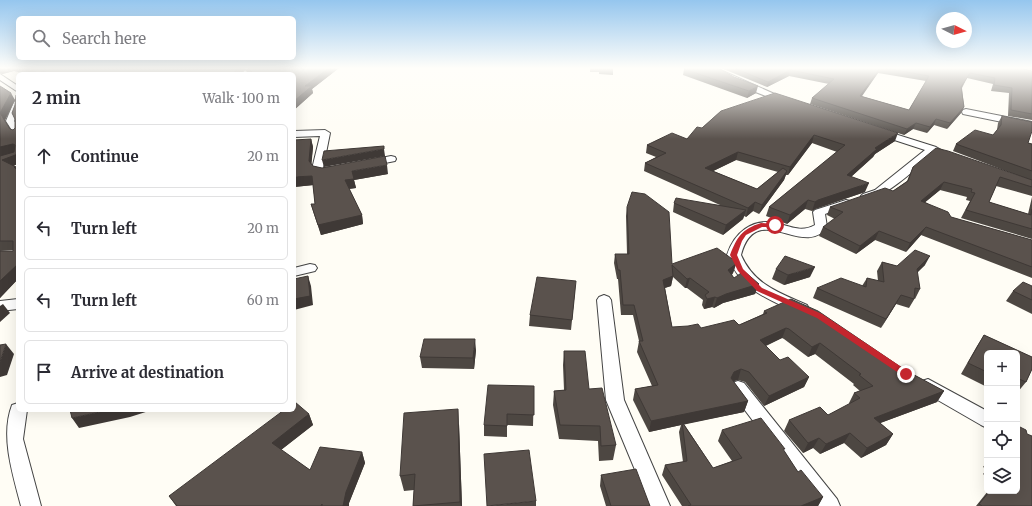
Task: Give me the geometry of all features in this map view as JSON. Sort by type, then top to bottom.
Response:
[{"type":"street","points":[[761,92],[796,104]]},
{"type":"street","points":[[10,121],[16,107]]},
{"type":"street","points":[[966,112],[1032,125]]},
{"type":"street","points":[[0,124],[10,121]]},
{"type":"street","points":[[10,121],[16,130]]},
{"type":"street","points":[[870,128],[948,155]]},
{"type":"street","points":[[296,134],[325,133],[317,169],[324,172],[339,169]]},
{"type":"street","points":[[813,313],[760,290],[740,269],[734,255],[739,240],[744,234],[761,225],[775,225],[795,233],[810,233],[821,227],[819,212],[879,192],[933,150]]},
{"type":"street","points":[[362,165],[392,160]]},
{"type":"street","points":[[296,272],[310,268]]},
{"type":"street","points":[[604,300],[615,400],[660,506]]},
{"type":"street","points":[[0,306],[16,304]]},
{"type":"street","points":[[913,378],[984,418]]},
{"type":"street","points":[[738,388],[830,506]]},
{"type":"street","points":[[18,412],[14,439],[31,506]]},
{"type":"building","points":[[0,92],[9,92],[11,93],[0,113]]},
{"type":"building","points":[[296,92],[305,92],[296,99]]},
{"type":"building","points":[[819,92],[863,92],[860,96],[909,110],[920,92],[962,92],[964,107],[950,123],[936,119],[930,127],[916,123],[907,129],[812,98]]},
{"type":"building","points":[[1012,92],[1032,92],[1032,114],[1011,110]]},
{"type":"building","points":[[775,93],[898,133],[875,148],[877,149],[847,175],[869,183],[815,202],[808,200],[790,215],[769,207],[845,145],[814,135],[790,167],[738,152],[705,168],[757,189],[783,168],[787,171],[762,205],[755,202],[748,208],[645,163],[666,153],[647,145],[672,133],[687,139],[697,127],[702,128],[721,111]]},
{"type":"building","points":[[16,95],[16,155],[2,160],[16,167],[14,167],[16,169],[16,266],[0,281],[0,251],[13,251],[13,241],[0,241],[0,156],[14,152],[15,145],[13,144],[0,147],[0,113],[10,129],[13,130],[15,128],[15,119],[12,113]]},
{"type":"building","points":[[1002,116],[1032,122],[1032,131],[1028,143],[1032,144],[1032,171],[956,144],[975,130],[993,135],[1001,125]]},
{"type":"building","points":[[311,139],[309,161],[313,166],[322,168],[385,156],[387,165],[352,171],[354,179],[345,180],[362,215],[318,225],[311,204],[315,204],[312,176],[296,177],[296,140]]},
{"type":"building","points":[[384,146],[384,149],[322,160],[324,151]]},
{"type":"building","points":[[936,148],[1032,180],[1032,187],[1000,177],[989,202],[1031,215],[1032,209],[1032,229],[966,210],[975,193],[971,192],[972,189],[944,182],[921,201],[948,212],[951,217],[1032,240],[1032,267],[926,227],[910,243],[879,231],[860,246],[823,227],[843,212],[830,207],[885,188],[893,191],[908,181],[913,167]]},
{"type":"building","points":[[632,192],[645,194],[669,212],[672,264],[717,248],[735,261],[734,262],[736,264],[728,270],[734,278],[744,271],[759,284],[717,298],[707,299],[705,295],[709,292],[690,278],[687,279],[672,265],[673,276],[663,280],[672,327],[698,324],[701,328],[734,320],[739,325],[767,313],[764,311],[791,299],[818,311],[905,370],[944,391],[874,418],[893,434],[867,448],[850,433],[826,444],[819,438],[808,443],[789,420],[820,407],[828,415],[860,398],[854,393],[873,386],[859,375],[861,374],[820,343],[812,347],[786,328],[760,340],[780,360],[788,357],[809,377],[769,396],[749,372],[741,369],[734,372],[731,378],[748,401],[651,421],[635,389],[658,385],[639,341],[643,341],[634,305],[623,305],[620,270],[618,270],[615,254],[629,254],[627,207]]},
{"type":"building","points":[[676,198],[746,210],[726,225],[674,203]]},
{"type":"building","points":[[915,250],[930,256],[917,269],[920,289],[915,288],[914,299],[901,295],[886,319],[817,288],[841,278],[866,287],[867,278],[884,282],[882,262],[897,266]]},
{"type":"building","points":[[785,256],[815,267],[788,275],[776,269]]},
{"type":"building","points":[[308,276],[310,296],[296,299],[296,279]]},
{"type":"building","points":[[537,277],[576,281],[572,320],[530,315]]},
{"type":"building","points":[[1023,282],[1032,286],[1032,300],[1013,291]]},
{"type":"building","points":[[984,335],[1017,350],[984,350],[984,371],[968,363]]},
{"type":"building","points":[[424,339],[475,339],[473,358],[420,357]]},
{"type":"building","points":[[6,344],[0,362],[0,345]]},
{"type":"building","points":[[564,351],[585,351],[589,389],[602,388],[616,445],[601,446],[600,426],[560,425],[554,391],[566,390]]},
{"type":"building","points":[[1020,352],[1032,357],[1032,369],[1026,382],[1020,379]]},
{"type":"building","points":[[488,385],[534,386],[534,415],[507,414],[507,426],[484,425]]},
{"type":"building","points":[[296,403],[309,414],[272,443],[310,470],[320,447],[362,452],[346,492],[343,506],[322,506],[322,504],[321,506],[177,506],[169,496],[281,412],[296,412]]},
{"type":"building","points":[[458,409],[460,502],[413,506],[415,474],[400,476],[404,413]]},
{"type":"building","points":[[70,412],[100,412],[72,418]]},
{"type":"building","points":[[761,418],[785,449],[783,449],[798,472],[801,470],[823,497],[801,506],[688,506],[691,505],[665,465],[687,461],[682,422],[713,468],[742,458],[722,430]]},
{"type":"building","points":[[1020,427],[1026,430],[1027,434],[1032,436],[1032,506],[982,506],[979,504],[987,494],[1020,494]]},
{"type":"building","points":[[529,450],[536,501],[487,506],[484,454]]},
{"type":"building","points":[[636,469],[650,506],[611,506],[601,475]]},
{"type":"route","points":[[775,225],[761,225],[744,234],[739,240],[734,255],[740,269],[760,290],[819,316],[906,374]]}]
